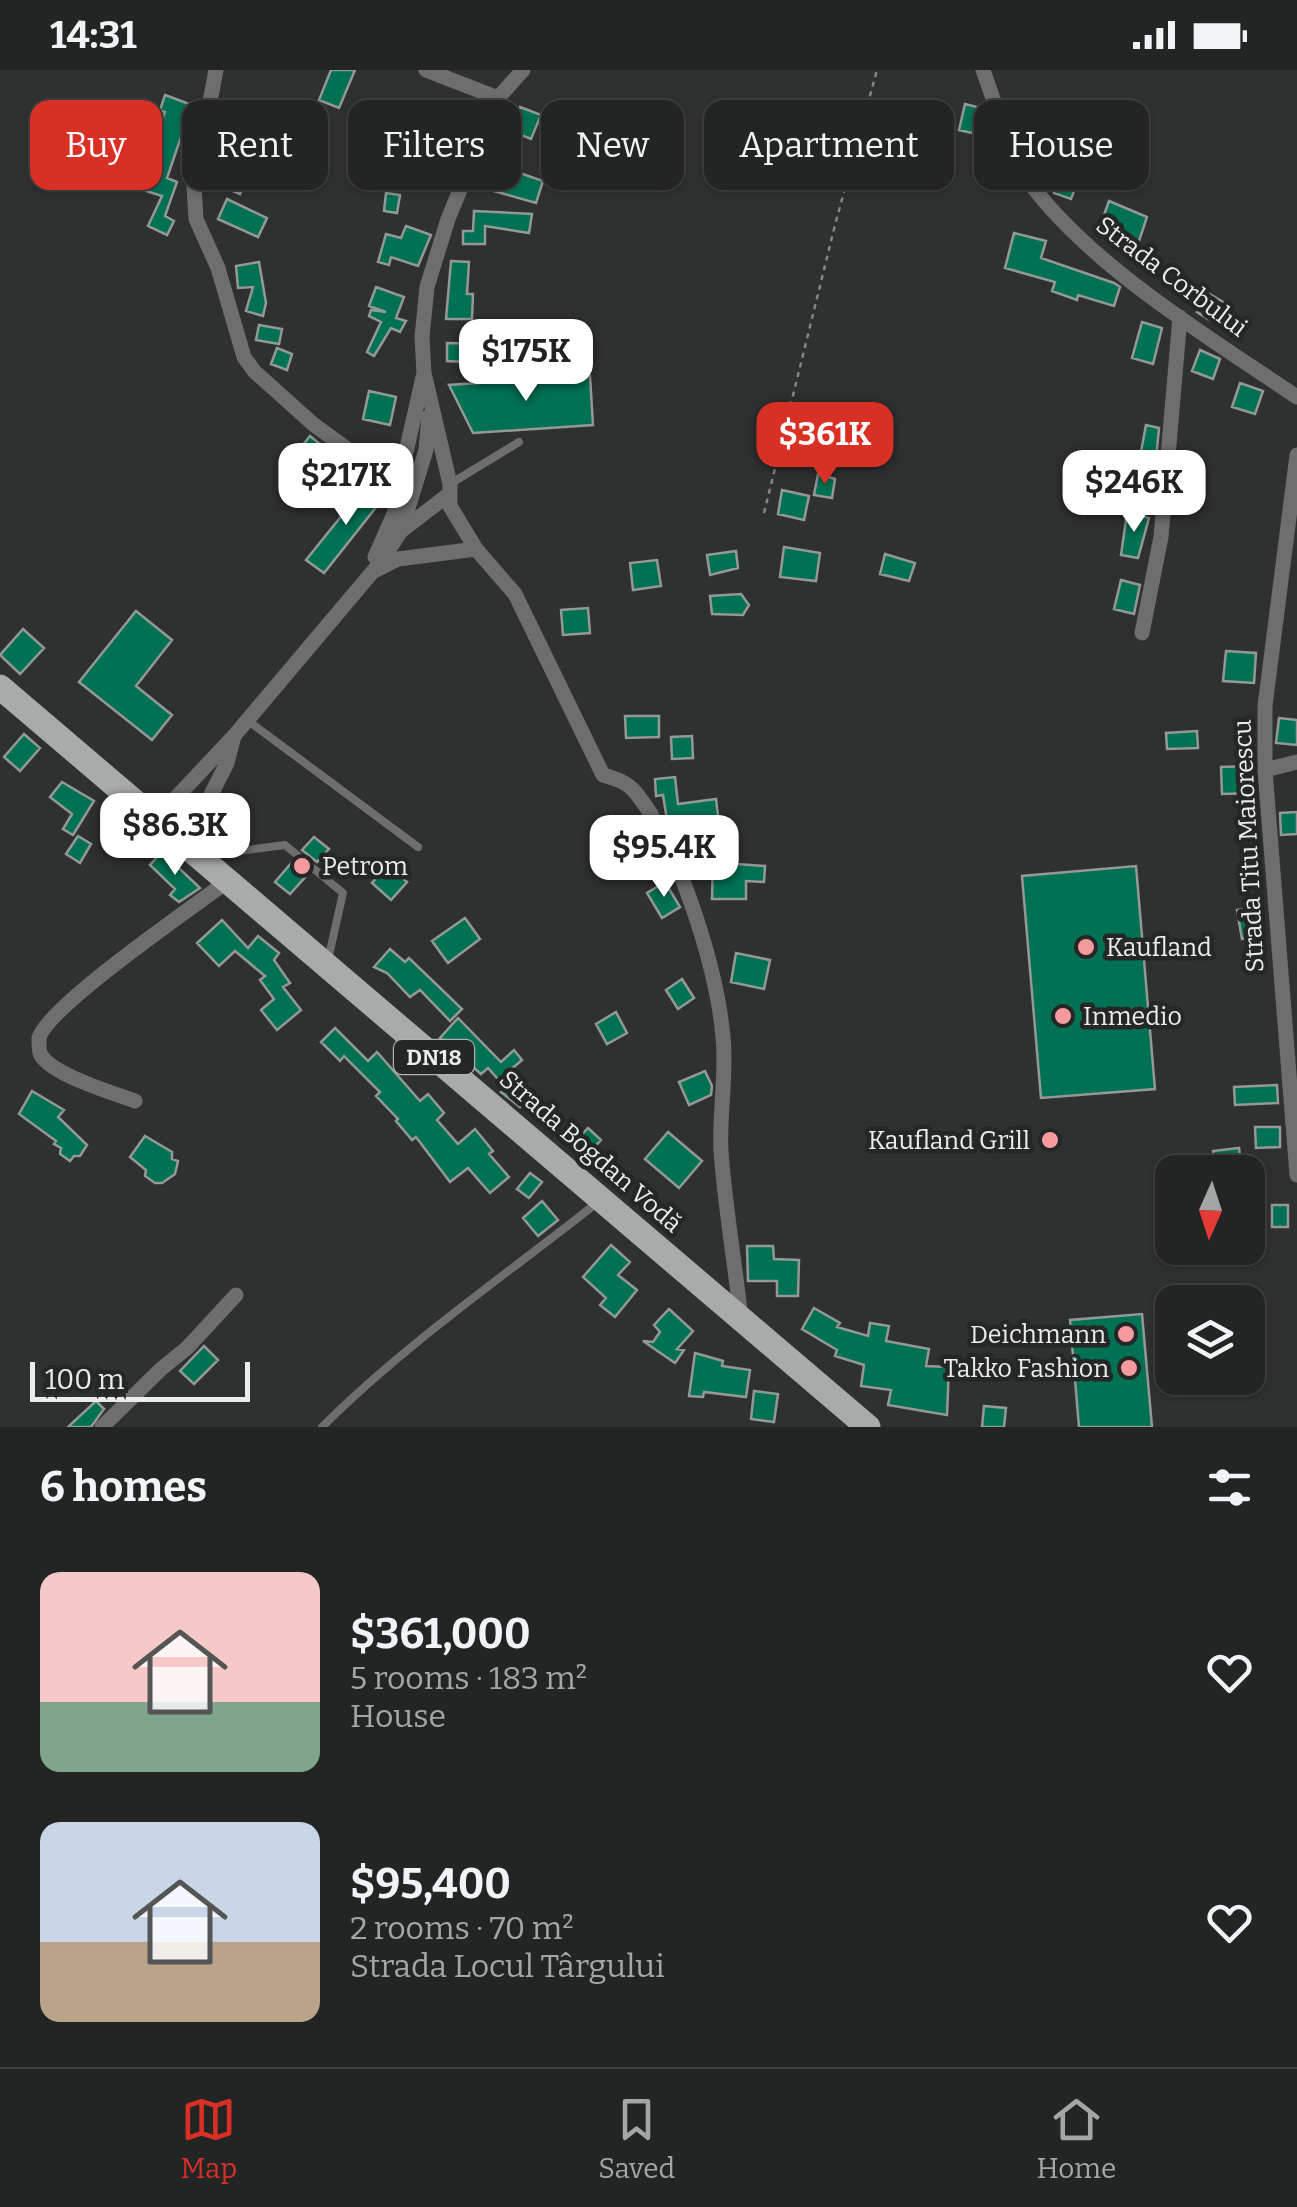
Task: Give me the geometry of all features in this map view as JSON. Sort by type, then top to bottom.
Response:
[{"type":"main road","name":"Strada Bogdan Vodă","points":[[0,687],[868,1427]]},
{"type":"street","points":[[216,70],[194,186],[196,219],[218,268],[244,356],[254,372],[313,424],[395,484],[400,500],[368,574]]},
{"type":"street","points":[[426,70],[498,98]]},
{"type":"street","points":[[401,532],[429,430],[422,337],[427,287],[470,162],[498,98],[524,70]]},
{"type":"street","name":"Strada Corbului","points":[[983,70],[1027,180],[1074,234],[1180,317],[1297,398]]},
{"type":"street","points":[[1142,633],[1161,537],[1180,317]]},
{"type":"street","points":[[395,484],[424,373]]},
{"type":"street","points":[[424,373],[450,506],[476,549],[516,594],[604,775],[620,780],[635,792],[653,818],[670,849],[690,904],[712,972],[723,1031],[719,1120],[740,1319]]},
{"type":"street","name":"Strada Titu Maiorescu","points":[[1297,455],[1265,706],[1264,770],[1297,1176]]},
{"type":"street","points":[[404,461],[412,494]]},
{"type":"street","points":[[156,819],[234,736],[401,532],[449,489]]},
{"type":"street","points":[[368,574],[398,559],[476,549]]},
{"type":"street","points":[[193,850],[234,736]]},
{"type":"street","points":[[1264,770],[1297,762]]},
{"type":"street","points":[[135,1102],[49,1066],[40,1052],[39,1039],[61,1010],[106,972],[229,880]]},
{"type":"street","points":[[102,1427],[161,1368],[187,1348],[236,1295]]},
{"type":"lane","points":[[449,489],[520,442]]},
{"type":"lane","points":[[247,720],[418,847]]},
{"type":"lane","points":[[193,850],[285,846],[343,893],[327,965]]},
{"type":"lane","points":[[322,1427],[363,1386],[601,1200]]},
{"type":"path","points":[[764,513],[834,225],[877,70]]},
{"type":"building","points":[[331,70],[355,70],[339,108],[328,100],[319,100]]},
{"type":"building","points":[[165,95],[182,101],[182,134],[167,178],[177,182],[165,216],[174,221],[167,235],[148,226],[162,196],[146,191],[162,190]]},
{"type":"building","points":[[965,104],[974,106],[974,133],[959,130]]},
{"type":"building","points":[[521,107],[541,115],[531,139],[521,135]]},
{"type":"building","points":[[521,173],[541,180],[536,203],[490,190],[521,190]]},
{"type":"building","points":[[1055,190],[1075,190],[1071,199],[1054,193]]},
{"type":"building","points":[[386,193],[400,195],[397,213],[384,211]]},
{"type":"building","points":[[227,199],[267,218],[258,237],[218,219]]},
{"type":"building","points":[[1109,201],[1147,217],[1137,247],[1099,229]]},
{"type":"building","points":[[474,211],[532,214],[529,233],[485,226],[485,244],[463,244],[463,231],[473,231]]},
{"type":"building","points":[[406,226],[431,235],[418,266],[391,257],[389,265],[378,262],[386,234],[401,238]]},
{"type":"building","points":[[1014,233],[1046,241],[1041,258],[1120,287],[1114,306],[1078,295],[1077,300],[1052,291],[1055,282],[1005,268]]},
{"type":"building","points":[[451,261],[469,262],[467,294],[473,294],[472,319],[446,319]]},
{"type":"building","points":[[259,262],[266,303],[263,316],[246,311],[253,287],[238,288],[236,266]]},
{"type":"building","points":[[376,287],[404,297],[396,318],[406,321],[400,332],[391,328],[374,356],[367,352],[381,322],[369,316],[371,310],[386,312],[369,306]]},
{"type":"building","points":[[1208,293],[1223,302],[1211,321],[1197,312]]},
{"type":"building","points":[[1142,322],[1162,328],[1153,364],[1132,358]]},
{"type":"building","points":[[259,325],[282,329],[279,344],[256,340]]},
{"type":"building","points":[[447,343],[484,344],[484,363],[447,361]]},
{"type":"building","points":[[277,348],[292,354],[287,370],[271,364]]},
{"type":"building","points":[[1200,350],[1220,359],[1213,379],[1192,371]]},
{"type":"building","points":[[590,376],[593,425],[473,433],[449,385]]},
{"type":"building","points":[[1240,383],[1263,391],[1255,414],[1232,407]]},
{"type":"building","points":[[369,391],[396,397],[390,425],[363,419]]},
{"type":"building","points":[[1146,425],[1159,428],[1156,460],[1140,457]]},
{"type":"building","points":[[310,436],[335,456],[323,471],[298,451]]},
{"type":"building","points":[[818,474],[835,479],[832,498],[814,495]]},
{"type":"building","points":[[368,483],[385,496],[324,573],[306,560]]},
{"type":"building","points":[[782,490],[809,496],[804,520],[778,514]]},
{"type":"building","points":[[1127,513],[1149,518],[1138,558],[1121,555]]},
{"type":"building","points":[[784,547],[820,553],[816,581],[780,577]]},
{"type":"building","points":[[736,551],[738,568],[710,575],[707,555]]},
{"type":"building","points":[[885,554],[915,563],[909,581],[880,574]]},
{"type":"building","points":[[657,560],[661,586],[633,590],[630,563]]},
{"type":"building","points":[[1121,580],[1140,585],[1134,614],[1114,609]]},
{"type":"building","points":[[741,594],[749,605],[743,615],[712,614],[710,596]]},
{"type":"building","points":[[588,608],[590,633],[563,635],[561,610]]},
{"type":"building","points":[[136,611],[172,640],[136,686],[172,715],[152,740],[79,682]]},
{"type":"building","points":[[23,629],[44,648],[20,674],[0,655]]},
{"type":"building","points":[[1226,651],[1256,653],[1254,683],[1223,681]]},
{"type":"building","points":[[625,716],[659,716],[659,737],[626,738]]},
{"type":"building","points":[[1279,718],[1297,720],[1297,745],[1276,743]]},
{"type":"building","points":[[1197,731],[1198,748],[1167,749],[1166,733]]},
{"type":"building","points":[[24,734],[40,748],[20,771],[4,757]]},
{"type":"building","points":[[692,736],[693,758],[672,759],[671,737]]},
{"type":"building","points":[[1252,766],[1253,793],[1222,794],[1221,767]]},
{"type":"building","points":[[675,777],[678,804],[716,799],[721,841],[736,840],[737,864],[765,866],[764,882],[746,881],[746,899],[712,899],[713,862],[709,862],[709,852],[686,859],[667,820],[663,795],[656,796],[655,779]]},
{"type":"building","points":[[62,782],[94,801],[73,835],[63,829],[72,814],[50,797]]},
{"type":"building","points":[[1297,812],[1297,834],[1281,835],[1280,813]]},
{"type":"building","points":[[641,820],[648,832],[632,843],[624,831]]},
{"type":"building","points":[[78,836],[91,844],[80,863],[66,854]]},
{"type":"building","points":[[314,837],[329,849],[317,862],[302,850]]},
{"type":"building","points":[[162,852],[200,888],[179,902],[170,895],[175,889],[150,865]]},
{"type":"building","points":[[293,861],[308,874],[290,894],[275,882]]},
{"type":"building","points":[[388,865],[407,882],[391,900],[372,883]]},
{"type":"building","name":"Kaufland","points":[[1136,866],[1155,1089],[1041,1098],[1022,876]]},
{"type":"building","points":[[665,882],[680,907],[662,918],[647,893]]},
{"type":"building","points":[[1260,907],[1264,935],[1242,939],[1237,910]]},
{"type":"building","points":[[465,918],[480,939],[448,963],[432,941]]},
{"type":"building","points":[[222,920],[248,948],[258,936],[279,953],[274,960],[290,983],[283,987],[301,1010],[277,1030],[261,1010],[274,999],[260,980],[265,976],[235,951],[219,966],[197,943]]},
{"type":"building","points":[[390,949],[405,962],[409,958],[462,1009],[450,1021],[420,990],[410,997],[387,973],[374,967]]},
{"type":"building","points":[[736,953],[770,960],[764,989],[731,982]]},
{"type":"building","points":[[682,979],[694,998],[678,1009],[666,990]]},
{"type":"building","points":[[616,1012],[627,1033],[607,1044],[596,1024]]},
{"type":"building","points":[[458,1018],[501,1062],[514,1050],[522,1060],[508,1072],[532,1093],[520,1107],[501,1092],[505,1087],[488,1068],[481,1074],[440,1038]]},
{"type":"building","points":[[335,1028],[368,1061],[377,1052],[420,1101],[428,1094],[444,1113],[437,1120],[458,1144],[475,1129],[493,1151],[489,1154],[509,1177],[490,1193],[468,1168],[450,1182],[416,1137],[412,1140],[376,1096],[380,1092],[344,1056],[340,1061],[321,1042]]},
{"type":"building","points":[[705,1071],[712,1086],[711,1095],[689,1105],[679,1082]]},
{"type":"building","points":[[1277,1085],[1278,1103],[1235,1105],[1234,1087]]},
{"type":"building","points":[[32,1091],[64,1110],[58,1117],[87,1145],[80,1156],[70,1161],[60,1154],[56,1141],[19,1114]]},
{"type":"building","points":[[1255,1127],[1280,1127],[1280,1147],[1256,1148]]},
{"type":"building","points":[[588,1128],[601,1140],[585,1157],[572,1145]]},
{"type":"building","points":[[668,1132],[702,1161],[679,1188],[645,1159]]},
{"type":"building","points":[[145,1136],[172,1152],[172,1159],[178,1161],[175,1174],[162,1183],[145,1176],[146,1170],[130,1157]]},
{"type":"building","points":[[1239,1148],[1240,1155],[1214,1155],[1213,1151]]},
{"type":"building","points":[[530,1173],[542,1182],[529,1198],[517,1189]]},
{"type":"building","points":[[542,1201],[558,1220],[538,1236],[523,1218]]},
{"type":"building","points":[[1272,1205],[1288,1205],[1288,1227],[1272,1227]]},
{"type":"building","points":[[611,1245],[630,1262],[618,1275],[637,1290],[615,1317],[600,1305],[606,1298],[583,1277]]},
{"type":"building","points":[[747,1246],[773,1246],[774,1259],[799,1260],[798,1296],[777,1296],[777,1281],[748,1281]]},
{"type":"building","points":[[814,1308],[840,1323],[837,1327],[868,1336],[870,1323],[889,1326],[886,1341],[929,1349],[926,1366],[949,1367],[947,1415],[888,1405],[891,1390],[861,1386],[864,1365],[835,1356],[837,1350],[802,1329]]},
{"type":"building","points":[[669,1309],[693,1331],[677,1349],[684,1350],[675,1363],[643,1341],[653,1342],[660,1332],[654,1325]]},
{"type":"building","points":[[1142,1314],[1152,1427],[1079,1427],[1070,1320]]},
{"type":"building","points":[[204,1346],[218,1360],[194,1384],[180,1371]]},
{"type":"building","points":[[695,1353],[723,1361],[722,1366],[750,1370],[746,1397],[704,1392],[703,1397],[689,1396]]},
{"type":"building","points":[[754,1391],[778,1394],[774,1422],[751,1419]]},
{"type":"building","points":[[96,1401],[104,1409],[91,1427],[68,1427]]},
{"type":"building","points":[[984,1406],[1006,1408],[1004,1427],[982,1427]]},
{"type":"place","name":"Petrom","points":[[302,866]]},
{"type":"place","name":"Kaufland","points":[[1086,947]]},
{"type":"place","name":"Inmedio","points":[[1063,1016]]},
{"type":"place","name":"Kaufland Grill","points":[[1050,1140]]},
{"type":"place","name":"Deichmann","points":[[1126,1334]]},
{"type":"place","name":"Takko Fashion","points":[[1129,1368]]}]
